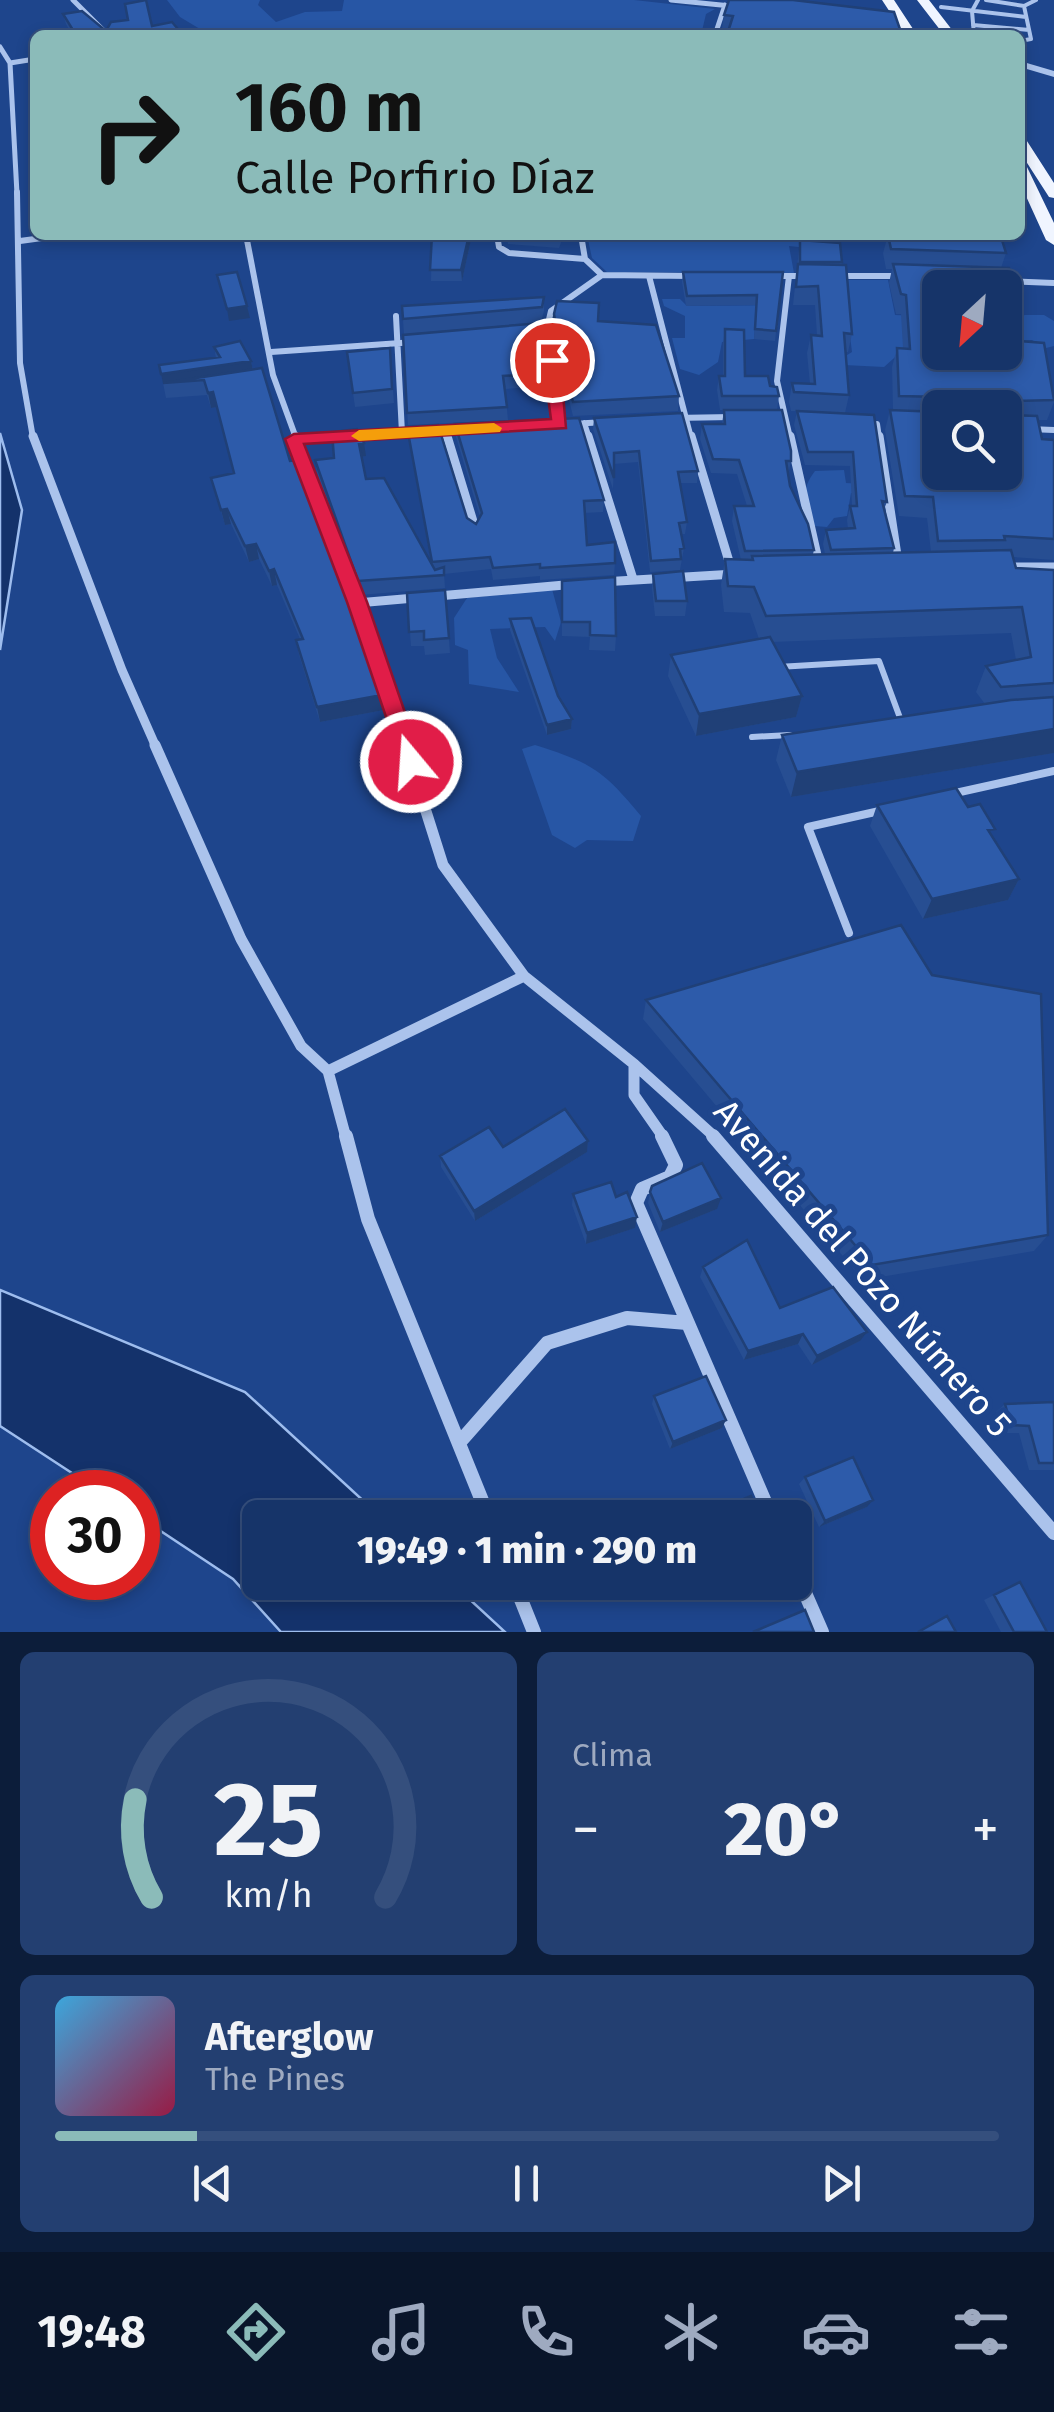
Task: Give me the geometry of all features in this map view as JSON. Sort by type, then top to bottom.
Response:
[{"type":"main road","points":[[888,0],[903,29]]},
{"type":"main road","points":[[924,30],[911,12],[920,0],[941,7]]},
{"type":"main road","points":[[1025,149],[1054,194]]},
{"type":"main road","points":[[1025,176],[1054,240]]},
{"type":"main road","points":[[1025,182],[1034,191]]},
{"type":"street","points":[[73,0],[103,30]]},
{"type":"street","points":[[671,0],[743,7]]},
{"type":"street","points":[[718,30],[725,5]]},
{"type":"street","points":[[0,47],[10,63],[20,241],[20,362],[40,458],[122,670],[241,939],[301,1046],[328,1071],[368,1220],[481,1500]]},
{"type":"street","points":[[10,63],[30,60]]},
{"type":"street","points":[[1025,65],[1054,74]]},
{"type":"street","points":[[20,241],[30,240]]},
{"type":"street","name":"Avenida del Pozo Número 5","points":[[247,240],[273,375],[357,602],[444,865],[524,976],[634,1064],[728,1150],[1054,1533]]},
{"type":"street","points":[[498,240],[500,247],[514,254],[586,260]]},
{"type":"street","points":[[582,240],[586,260],[602,275]]},
{"type":"street","points":[[560,424],[547,328],[551,311],[563,299],[602,275],[709,276]]},
{"type":"street","points":[[649,276],[685,417],[733,574]]},
{"type":"street","points":[[749,276],[808,276]]},
{"type":"street","points":[[789,276],[778,381],[783,417],[821,571],[804,572]]},
{"type":"street","points":[[828,276],[905,276]]},
{"type":"street","points":[[1022,282],[1054,283]]},
{"type":"street","points":[[396,316],[402,433]]},
{"type":"street","points":[[529,330],[547,328]]},
{"type":"street","points":[[271,352],[418,342]]},
{"type":"street","points":[[255,378],[273,375]]},
{"type":"street","points":[[668,418],[744,417]]},
{"type":"street","points":[[783,417],[802,418]]},
{"type":"street","points":[[541,425],[618,421]]},
{"type":"street","points":[[584,423],[633,579]]},
{"type":"street","points":[[858,423],[893,424]]},
{"type":"street","points":[[878,424],[899,568]]},
{"type":"street","points":[[294,439],[484,428]]},
{"type":"street","points":[[1022,429],[1054,430]]},
{"type":"street","points":[[446,431],[476,528]]},
{"type":"street","points":[[996,567],[1054,567]]},
{"type":"street","points":[[879,569],[918,568]]},
{"type":"street","points":[[357,602],[751,573]]},
{"type":"street","points":[[328,1071],[524,976]]},
{"type":"street","points":[[634,1064],[629,1083],[637,1106],[673,1151],[676,1165],[670,1177],[642,1188],[636,1204],[764,1500]]},
{"type":"street","points":[[459,1443],[547,1343],[627,1318],[687,1324]]},
{"type":"street","points":[[521,1600],[534,1632]]},
{"type":"street","points":[[808,1600],[822,1632]]},
{"type":"lane","points":[[974,30],[972,11],[978,0]]},
{"type":"lane","points":[[986,0],[1024,6],[1036,0]]},
{"type":"lane","points":[[1024,6],[1031,39],[1025,40]]},
{"type":"lane","points":[[941,7],[1026,17]]},
{"type":"lane","points":[[973,25],[1029,30]]},
{"type":"lane","points":[[778,667],[879,662],[902,726]]},
{"type":"lane","points":[[884,728],[922,725]]},
{"type":"lane","points":[[752,738],[808,733]]},
{"type":"lane","points":[[941,797],[1054,771]]},
{"type":"lane","points":[[850,933],[808,827],[903,805]]},
{"type":"shaded area","points":[[167,0],[260,0],[258,5],[276,22],[305,12],[342,11],[344,0],[634,0],[715,9],[706,14],[702,30],[202,30],[180,17]]},
{"type":"shaded area","points":[[588,240],[838,240],[819,249],[789,246],[794,273],[607,272],[592,258]]},
{"type":"shaded area","points":[[843,280],[888,280],[895,315],[922,316],[922,333],[884,367],[844,365],[844,357],[852,352]]},
{"type":"shaded area","points":[[662,299],[680,299],[687,306],[779,305],[778,327],[755,325],[754,339],[722,342],[718,362],[699,375],[680,369],[672,338],[685,338],[685,316],[664,306]]},
{"type":"shaded area","points":[[1044,315],[1054,321],[1054,346],[1046,348],[1032,340],[1022,341],[1022,316]]},
{"type":"shaded area","points":[[0,433],[22,510],[0,650]]},
{"type":"shaded area","points":[[844,470],[846,483],[881,485],[876,495],[851,493],[847,516],[834,518],[827,527],[814,526],[805,498],[810,478],[815,471]]},
{"type":"shaded area","points":[[552,589],[561,622],[555,641],[545,627],[490,629],[497,658],[519,692],[469,684],[468,650],[455,645],[454,618],[467,598]]},
{"type":"shaded area","points":[[535,745],[584,763],[616,788],[641,816],[633,841],[587,840],[575,848],[552,835],[522,749]]},
{"type":"shaded area","points":[[0,1290],[245,1392],[363,1500],[242,1500],[242,1589],[160,1531],[160,1470],[67,1470],[0,1426]]},
{"type":"shaded area","points":[[252,1600],[470,1600],[505,1632],[281,1632]]},
{"type":"building","points":[[146,0],[152,26],[172,22],[179,30],[107,30],[111,22],[128,20],[125,4]]},
{"type":"building","points":[[729,0],[793,0],[894,12],[900,30],[729,30],[733,16],[724,15]]},
{"type":"building","points":[[82,11],[105,30],[73,30],[63,14]]},
{"type":"building","points":[[432,240],[468,240],[461,270],[430,270]]},
{"type":"building","points":[[800,240],[840,243],[842,262],[800,262]]},
{"type":"building","points":[[889,240],[1002,240],[1006,253],[891,249]]},
{"type":"building","points":[[798,264],[846,265],[852,334],[844,333],[849,395],[794,392],[792,383],[815,384],[811,335],[822,336],[818,286],[796,287]]},
{"type":"building","points":[[893,264],[1009,268],[922,270],[922,370],[1022,370],[1022,341],[1044,343],[1054,400],[1022,401],[1022,390],[922,390],[922,397],[899,396],[897,348],[910,349],[906,295],[901,294]]},
{"type":"building","points":[[237,272],[247,306],[227,309],[217,275]]},
{"type":"building","points":[[683,272],[783,272],[776,331],[755,329],[757,295],[687,296]]},
{"type":"building","points":[[544,297],[542,307],[403,319],[402,306]]},
{"type":"building","points":[[557,301],[599,303],[598,321],[656,325],[679,396],[573,402],[562,370],[554,314]]},
{"type":"building","points":[[541,323],[548,373],[503,376],[507,407],[407,413],[403,335]]},
{"type":"building","points":[[725,329],[744,330],[745,376],[768,376],[770,386],[777,387],[779,396],[722,396],[719,376],[725,376]]},
{"type":"building","points":[[240,341],[251,361],[161,374],[159,365],[220,357],[214,347]]},
{"type":"building","points":[[390,348],[392,389],[353,393],[347,352]]},
{"type":"building","points":[[262,368],[290,461],[298,460],[382,695],[317,707],[296,640],[303,639],[274,569],[269,571],[256,544],[245,546],[227,509],[221,510],[211,478],[234,473],[213,392],[208,393],[204,380],[163,383]]},
{"type":"building","points":[[724,410],[782,410],[791,451],[791,461],[786,461],[790,486],[808,524],[814,550],[745,551],[734,506],[754,506],[739,460],[713,459],[702,424],[725,424]]},
{"type":"building","points":[[890,410],[922,411],[922,490],[1022,490],[1022,415],[1037,416],[1042,439],[1054,440],[1054,539],[1004,536],[1005,540],[938,541],[933,497],[905,496]]},
{"type":"building","points":[[797,411],[874,415],[887,502],[882,501],[894,548],[831,550],[826,530],[855,528],[850,506],[857,506],[853,452],[808,452]]},
{"type":"building","points":[[682,413],[698,471],[678,472],[687,522],[679,523],[684,548],[680,549],[681,559],[651,561],[639,451],[614,453],[614,478],[594,418]]},
{"type":"building","points":[[579,418],[604,500],[584,501],[587,545],[615,542],[615,563],[493,568],[490,557],[432,562],[407,427],[438,425],[467,518],[476,524],[482,513],[455,424]]},
{"type":"building","points":[[357,429],[364,443],[359,444],[366,479],[384,478],[435,570],[444,567],[444,575],[358,581],[315,460],[334,458],[332,432]]},
{"type":"building","points":[[1011,550],[1016,568],[1054,570],[1054,683],[1001,687],[986,666],[1031,657],[1022,607],[766,616],[754,587],[728,586],[725,559],[753,560],[752,556]]},
{"type":"building","points":[[683,571],[687,601],[656,601],[653,574]]},
{"type":"building","points":[[615,577],[616,636],[590,635],[590,622],[562,622],[562,581]]},
{"type":"building","points":[[445,590],[449,638],[424,640],[424,631],[409,632],[407,593]]},
{"type":"building","points":[[531,618],[558,696],[572,719],[547,725],[510,619]]},
{"type":"building","points":[[770,637],[802,696],[699,714],[671,655]]},
{"type":"building","points":[[1054,697],[1054,729],[797,772],[782,735],[1011,700]]},
{"type":"building","points":[[956,788],[968,807],[980,804],[995,829],[988,830],[1019,879],[932,899],[877,805]]},
{"type":"building","points":[[901,925],[932,975],[1041,994],[1048,1235],[872,1265],[646,1000]]},
{"type":"building","points":[[565,1109],[588,1141],[474,1211],[440,1156],[489,1127],[503,1147]]},
{"type":"building","points":[[702,1163],[721,1198],[663,1222],[650,1192],[652,1186]]},
{"type":"building","points":[[611,1182],[616,1197],[627,1192],[637,1217],[587,1233],[573,1194]]},
{"type":"building","points":[[747,1240],[780,1308],[833,1287],[867,1332],[817,1356],[803,1334],[748,1351],[703,1267]]},
{"type":"building","points":[[706,1376],[726,1420],[673,1442],[654,1396]]},
{"type":"building","points":[[1054,1402],[1054,1463],[1039,1463],[1029,1426],[1011,1425],[1005,1404]]},
{"type":"building","points":[[853,1457],[873,1500],[825,1521],[805,1477]]},
{"type":"building","points":[[1020,1582],[1047,1632],[1014,1632],[994,1595]]},
{"type":"building","points":[[805,1610],[814,1632],[753,1632]]},
{"type":"building","points":[[947,1616],[956,1632],[918,1632]]},
{"type":"slow traffic","points":[[359,436],[494,428]]},
{"type":"route","points":[[411,762],[357,602],[294,439],[560,424],[552,360]]}]
